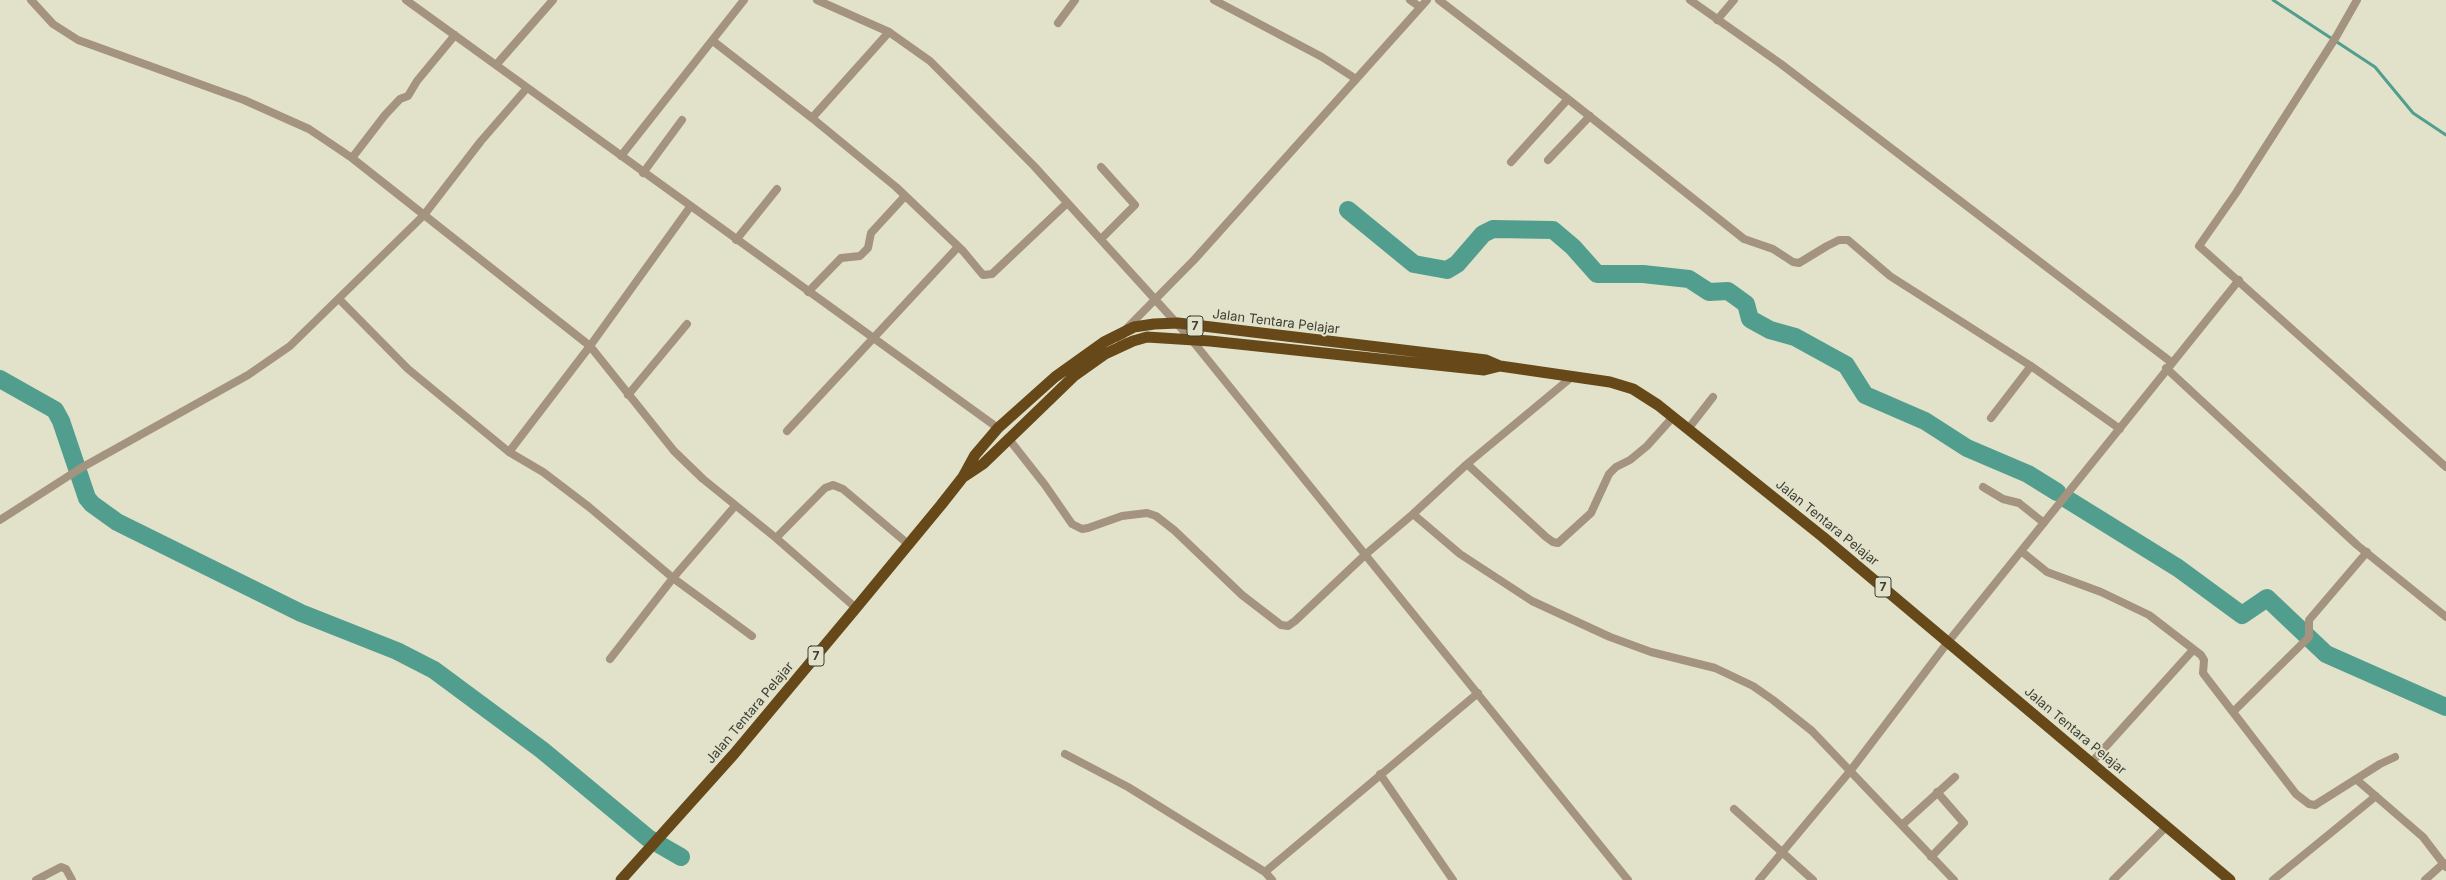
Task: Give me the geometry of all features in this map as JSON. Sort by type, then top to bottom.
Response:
[{"type":"highway","name":"Jalan Tentara Pelajar","points":[[621,880],[734,754],[856,608],[964,477],[975,455],[998,428],[1055,377],[1089,351],[1124,330],[1144,325],[1178,323],[1486,360],[1500,366],[1573,376],[1622,385],[1658,405],[1823,537],[2230,880]]},
{"type":"highway","name":"Jalan Tentara Pelajar","points":[[964,477],[983,464],[1008,438],[1074,376],[1120,346],[1152,336],[1484,370],[1500,366]]},
{"type":"street","points":[[31,0],[53,24],[78,40],[244,100],[310,129],[352,158],[590,346],[674,451],[703,480],[776,538],[856,608]]},
{"type":"street","points":[[406,0],[690,207],[998,428]]},
{"type":"street","points":[[496,65],[553,0]]},
{"type":"street","points":[[621,156],[744,0]]},
{"type":"street","points":[[817,0],[889,32],[930,61],[1034,166],[1066,204],[1101,239],[1178,323],[1628,880]]},
{"type":"street","points":[[1058,23],[1075,0]]},
{"type":"street","points":[[1214,0],[1322,57],[1356,79]]},
{"type":"street","points":[[1410,0],[1420,7]]},
{"type":"street","points":[[1120,346],[1124,330],[1194,260],[1427,0]]},
{"type":"street","points":[[1439,0],[1590,116],[1744,238],[1773,249],[1793,262],[1799,263],[1826,246],[1839,240],[1848,240],[1890,276],[2031,366],[2120,429]]},
{"type":"street","points":[[1717,20],[1734,0]]},
{"type":"street","points":[[2357,0],[2336,37],[2236,194],[2199,243],[2200,248],[2239,280],[2446,467]]},
{"type":"street","points":[[1693,1],[1717,20],[1781,64],[2169,365],[2367,552],[2446,618]]},
{"type":"street","points":[[812,118],[889,32]]},
{"type":"street","points":[[352,158],[385,115],[400,99],[408,96],[417,81],[455,35]]},
{"type":"street","points":[[713,41],[812,118],[905,196],[958,247],[983,276],[987,277],[1001,266],[1066,204]]},
{"type":"street","points":[[0,520],[81,468],[272,361],[340,300],[424,215],[481,141],[527,88]]},
{"type":"street","points":[[1511,162],[1568,99]]},
{"type":"street","points":[[1548,160],[1590,116]]},
{"type":"street","points":[[643,173],[682,120]]},
{"type":"street","points":[[1101,167],[1135,204],[1101,239]]},
{"type":"street","points":[[736,240],[777,189]]},
{"type":"street","points":[[808,292],[841,258],[860,256],[868,248],[871,233],[905,196]]},
{"type":"street","points":[[510,452],[590,346],[690,207]]},
{"type":"street","points":[[787,431],[958,247]]},
{"type":"street","points":[[1759,880],[1851,770],[1948,642],[2120,429],[2169,365],[2239,280]]},
{"type":"street","points":[[340,300],[408,369],[510,452],[543,472],[589,507],[673,578],[752,636]]},
{"type":"street","points":[[628,395],[687,324]]},
{"type":"street","points":[[1991,418],[2031,366]]},
{"type":"street","points":[[1008,438],[1045,485],[1072,524],[1082,529],[1122,516],[1147,513],[1156,516],[1174,530],[1242,595],[1281,625],[1288,626],[1467,464],[1573,376]]},
{"type":"street","points":[[1688,429],[1713,397]]},
{"type":"street","points":[[1467,464],[1546,537],[1553,542],[1558,543],[1591,513],[1610,474],[1647,446],[1673,417]]},
{"type":"street","points":[[776,538],[825,488],[834,485],[843,489],[908,544]]},
{"type":"street","points":[[1983,487],[2003,498],[2019,503],[2044,523]]},
{"type":"street","points":[[610,659],[673,578],[735,506]]},
{"type":"street","points":[[1413,514],[1460,554],[1532,602],[1610,637],[1651,652],[1715,668],[1753,686],[1812,730],[1954,880]]},
{"type":"street","points":[[2021,551],[2047,572],[2101,592],[2149,615],[2193,650],[2204,660],[2204,673],[2209,681],[2234,711],[2296,794],[2309,804],[2315,805],[2357,780],[2380,764],[2395,757]]},
{"type":"street","points":[[2234,711],[2309,638],[2308,622],[2367,552]]},
{"type":"street","points":[[2091,763],[2193,650]]},
{"type":"street","points":[[1265,872],[1478,693]]},
{"type":"street","points":[[1065,754],[1128,787],[1265,872],[1272,880]]},
{"type":"street","points":[[1380,774],[1453,880]]},
{"type":"street","points":[[1902,825],[1955,777]]},
{"type":"street","points":[[2357,780],[2423,837],[2445,865],[2425,880]]},
{"type":"street","points":[[1931,857],[1964,823],[1937,792]]},
{"type":"street","points":[[2273,880],[2376,796]]},
{"type":"street","points":[[1734,809],[1813,880]]},
{"type":"street","points":[[2114,880],[2166,827]]},
{"type":"street","points":[[36,880],[61,867],[66,869],[72,880]]},
{"type":"waterway","points":[[2273,0],[2375,67],[2413,113],[2446,135]]},
{"type":"waterway","points":[[1348,210],[1414,264],[1447,270],[1457,264],[1483,234],[1493,229],[1553,230],[1573,247],[1597,274],[1643,274],[1689,279],[1709,292],[1728,291],[1746,304],[1750,319],[1770,330],[1795,337],[1846,365],[1865,395],[1925,421],[1967,448],[2028,474],[2057,492]]},
{"type":"waterway","points":[[0,379],[55,410],[61,421],[87,498],[92,504],[117,522],[301,613],[397,651],[434,670],[542,750],[648,838],[681,857]]},
{"type":"waterway","points":[[2065,498],[2178,568],[2242,615],[2267,598],[2326,654],[2446,707]]}]
